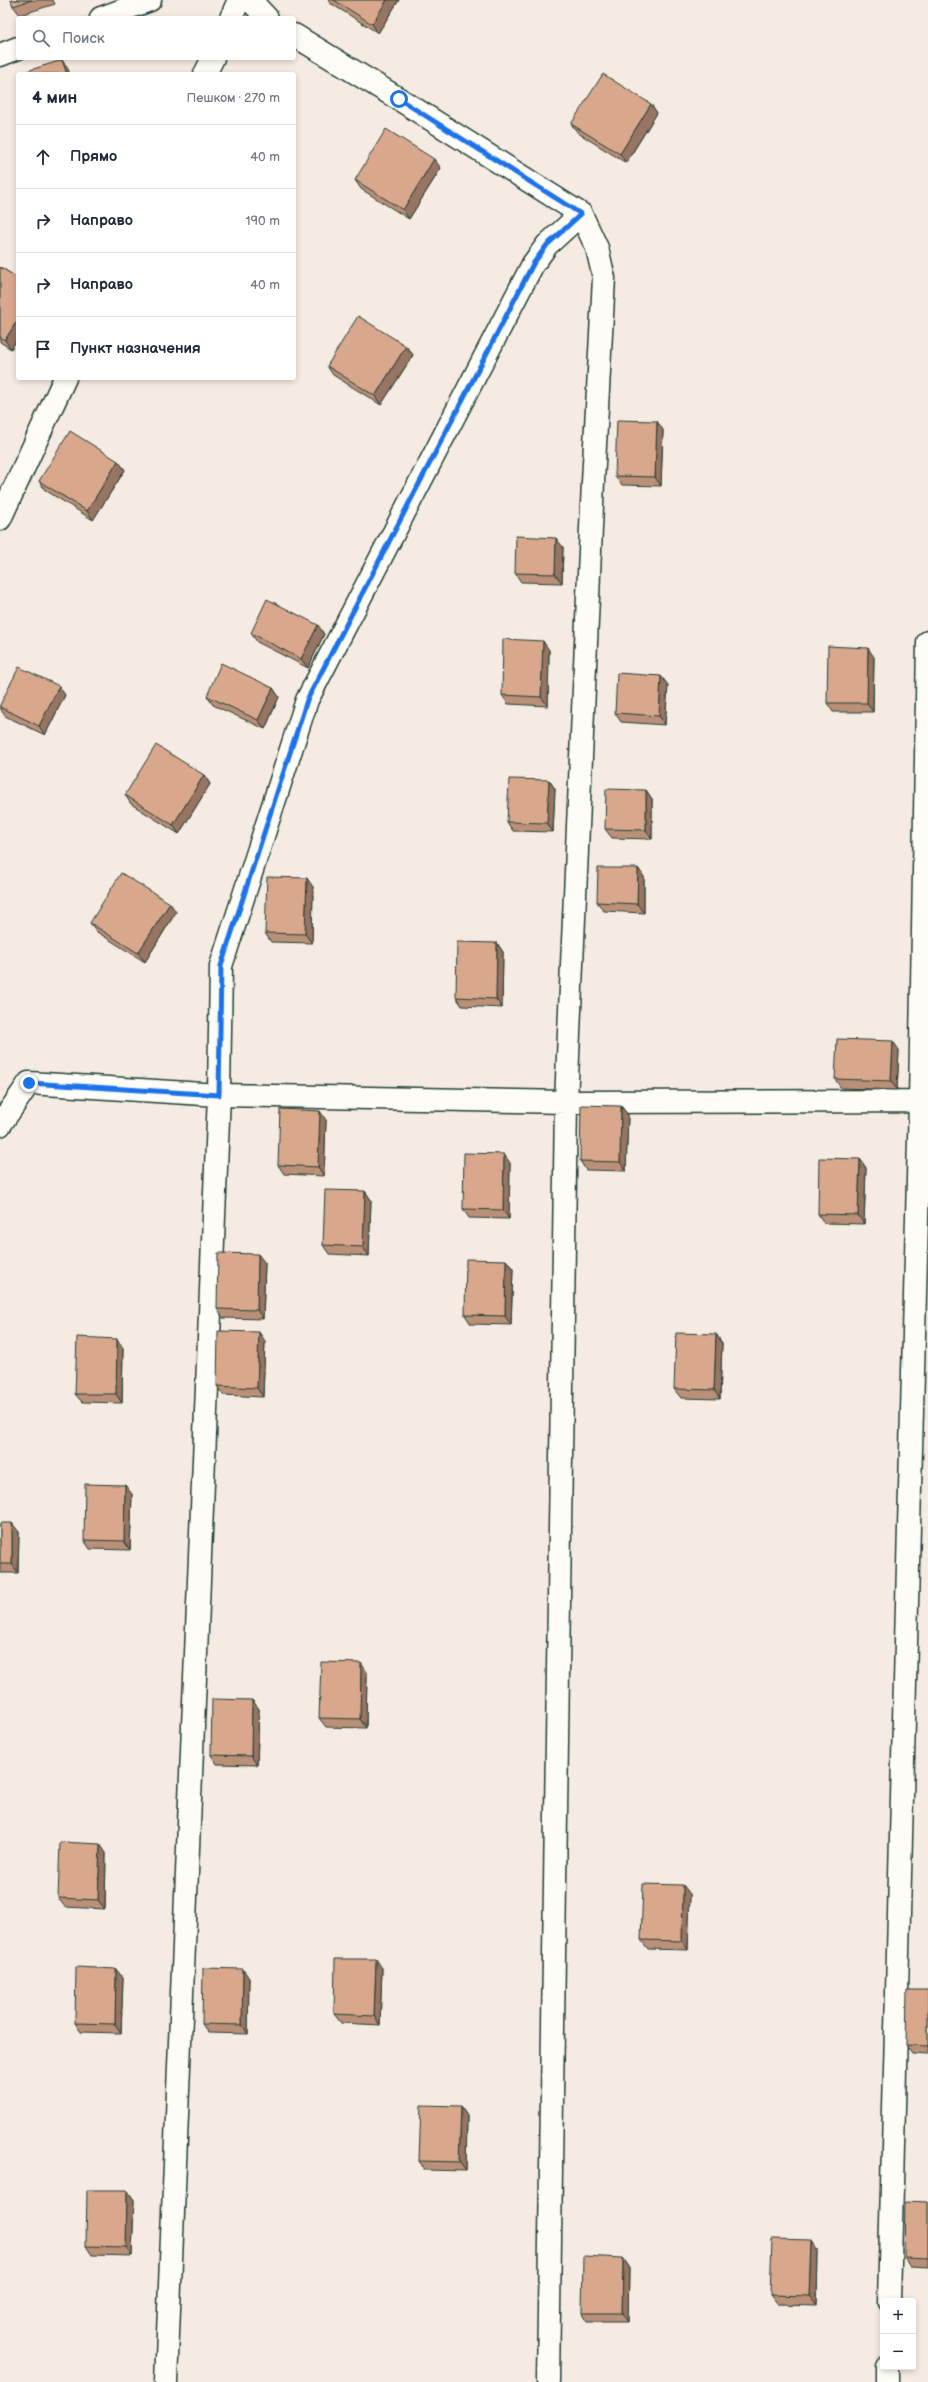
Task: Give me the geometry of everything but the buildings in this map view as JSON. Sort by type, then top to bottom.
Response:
[{"type":"street","points":[[106,16],[150,0]]},
{"type":"street","points":[[232,16],[239,0]]},
{"type":"street","points":[[250,0],[266,16]]},
{"type":"street","points":[[296,36],[399,99],[581,214],[597,248],[604,278],[593,482],[566,1102],[548,2382]]},
{"type":"street","points":[[0,55],[16,49]]},
{"type":"street","points":[[206,72],[212,60]]},
{"type":"street","points":[[166,2382],[219,1095],[221,966],[307,700],[533,264],[547,245],[581,214]]},
{"type":"street","points":[[0,519],[64,380]]},
{"type":"street","points":[[889,2298],[924,1101],[928,642]]},
{"type":"street","points":[[0,1125],[29,1083],[219,1095],[566,1102],[924,1101]]},
{"type":"street","points":[[887,2370],[887,2382]]},
{"type":"route","points":[[29,1083],[219,1095],[221,966],[307,700],[533,264],[547,245],[581,214],[399,99]]}]
